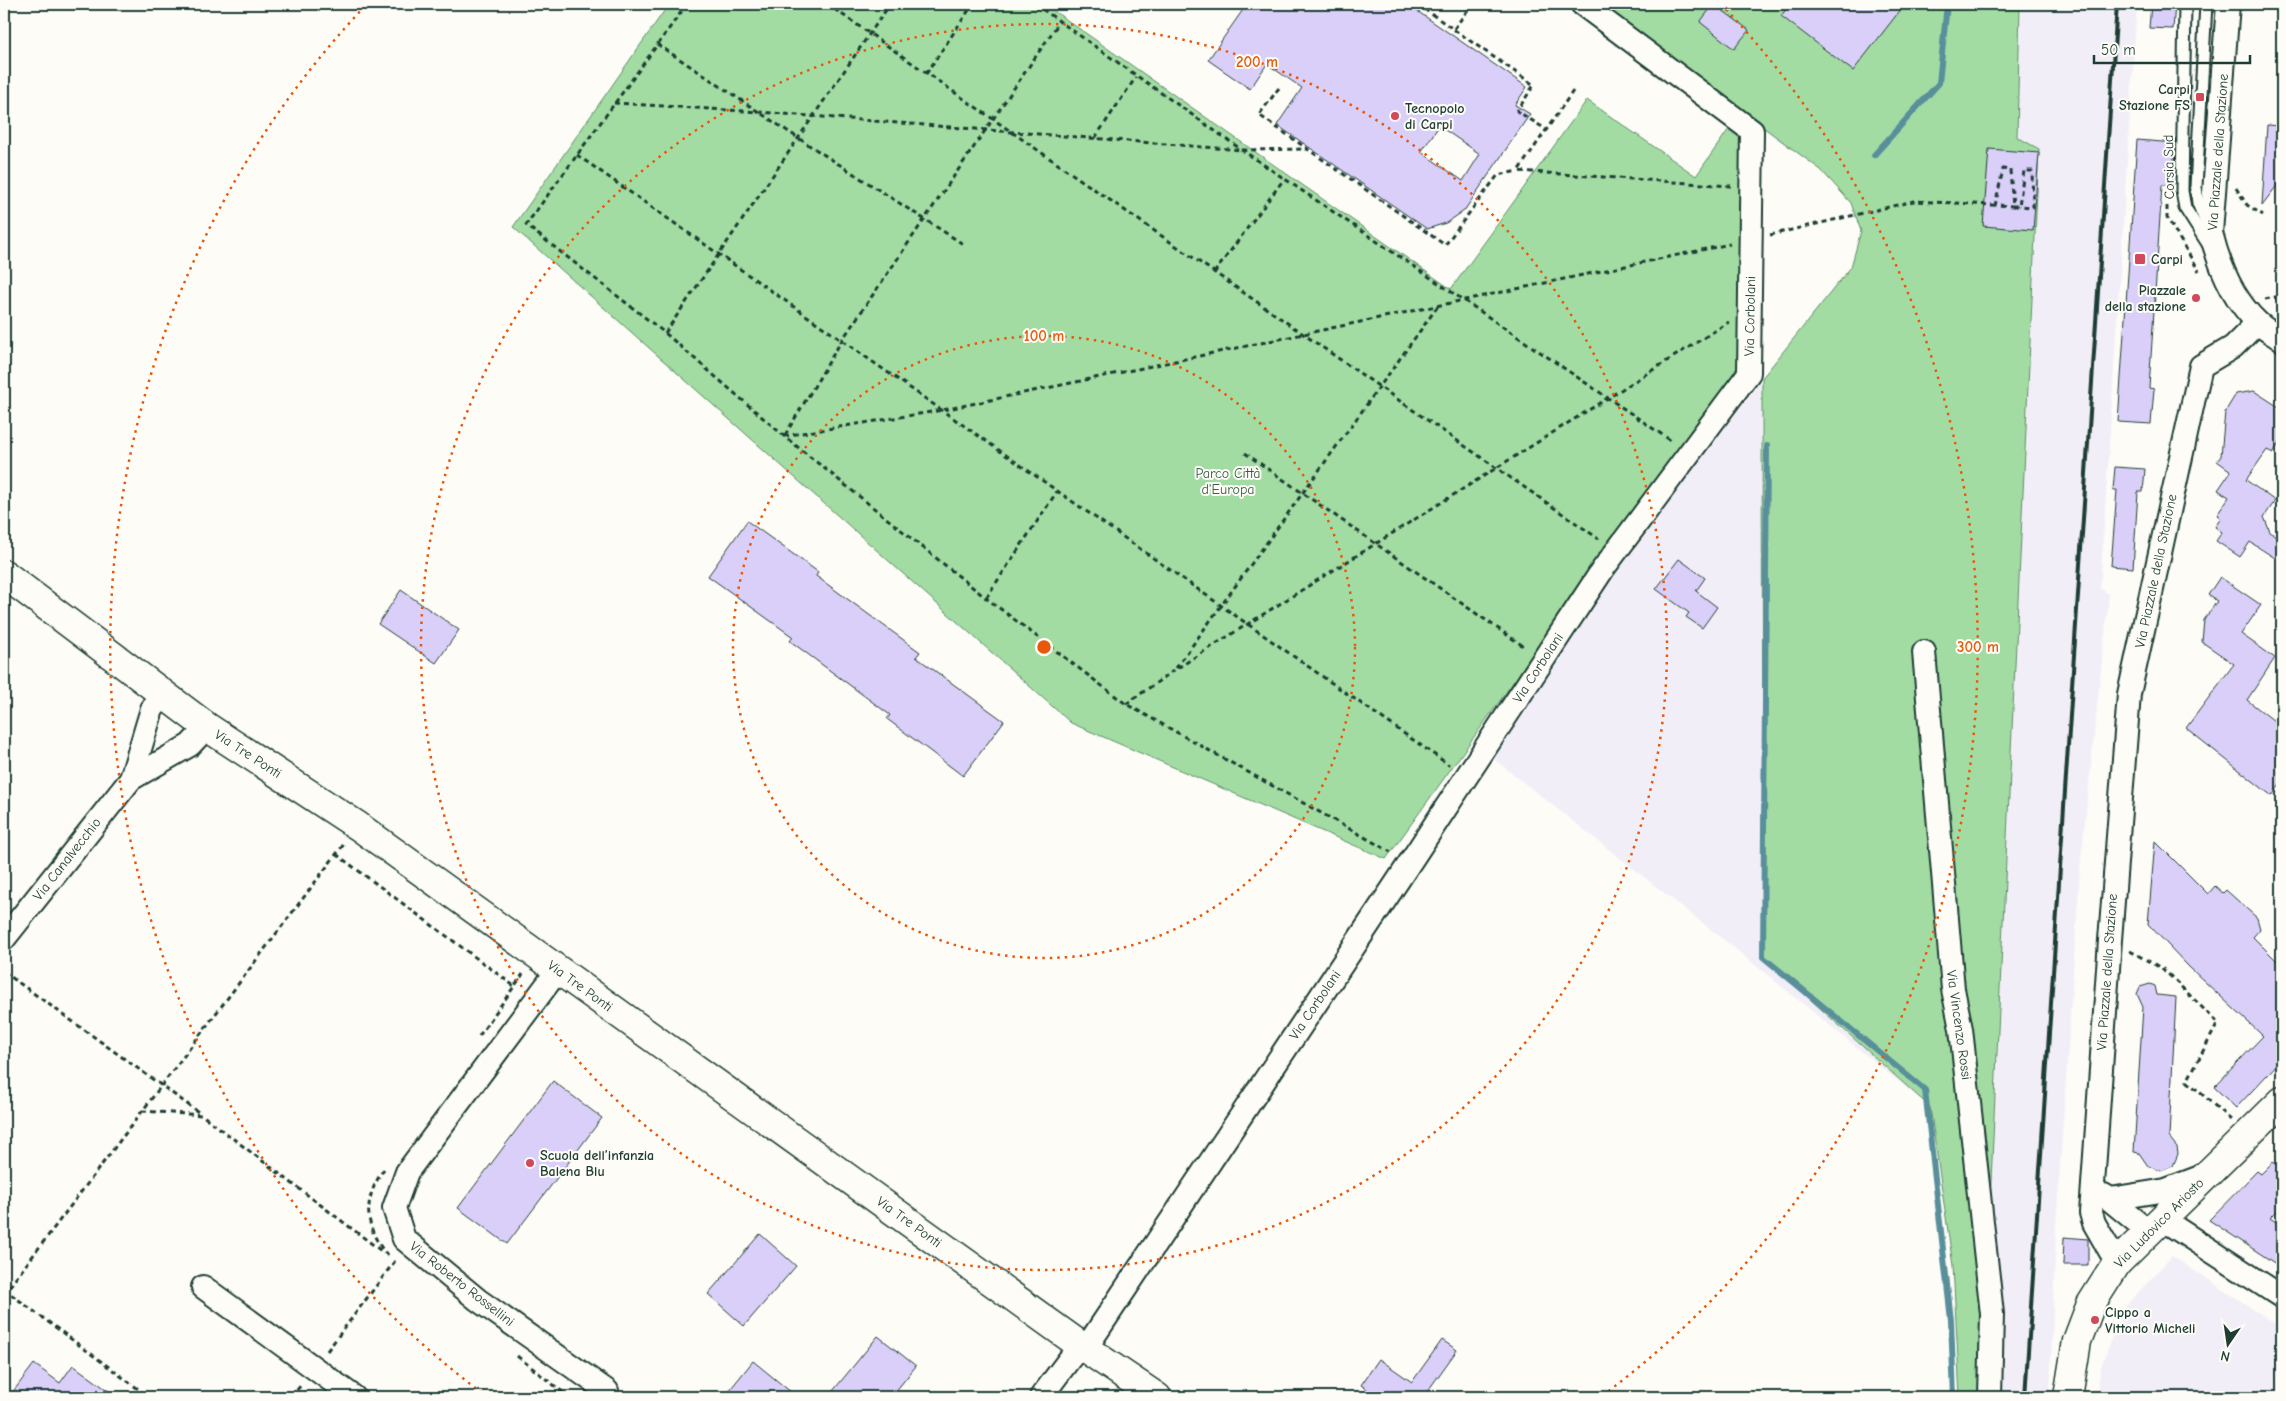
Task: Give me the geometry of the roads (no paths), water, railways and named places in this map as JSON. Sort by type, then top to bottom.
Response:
[{"type":"street","name":"Via Corbolani","points":[[1041,1397],[1083,1346],[1399,879],[1603,569],[1749,373],[1752,131],[1582,4]]},
{"type":"street","name":"Via Piazzale della Stazione","points":[[2117,1263],[2094,1223],[2091,1213],[2129,694],[2201,366],[2233,347],[2258,323],[2241,304],[2218,261],[2211,233],[2228,4]]},
{"type":"street","points":[[2258,323],[2282,340]]},
{"type":"street","name":"Via Tre Ponti","points":[[4,574],[207,727],[358,826],[1083,1346],[1157,1397]]},
{"type":"street","name":"Via Vincenzo Rossi","points":[[1924,652],[1952,989],[1961,1029],[1992,1314],[1990,1397]]},
{"type":"street","name":"Via Canalvecchio","points":[[131,779],[152,709],[164,695]]},
{"type":"street","name":"Via Canalvecchio","points":[[4,939],[131,779],[190,745],[207,727]]},
{"type":"street","name":"Via Roberto Rossellini","points":[[548,962],[407,1172],[394,1208],[404,1239],[478,1300],[607,1391],[608,1397]]},
{"type":"street","name":"Via Ludovico Ariosto","points":[[2068,1397],[2077,1341],[2091,1304],[2117,1263],[2282,1101]]},
{"type":"street","points":[[2110,1199],[2166,1190],[2208,1174]]},
{"type":"street","points":[[2092,1181],[2110,1199],[2282,1297]]},
{"type":"street","points":[[203,1287],[354,1397]]},
{"type":"lane","name":"Corsia Sud","points":[[2185,4],[2182,191],[2185,208],[2218,261]]},
{"type":"lane","points":[[2206,4],[2196,187],[2198,203],[2211,233]]},
{"type":"waterway","points":[[1874,155],[1939,83],[1947,4]]},
{"type":"waterway","points":[[1767,446],[1763,957],[1925,1090],[1951,1320],[1954,1397]]},
{"type":"railway","points":[[2025,1397],[2117,4]]},
{"type":"place","name":"Carpi Stazione FS","points":[[2200,97]]},
{"type":"place","name":"Tecnopolo di Carpi","points":[[1395,116]]},
{"type":"place","name":"Carpi","points":[[2140,259]]},
{"type":"place","name":"Piazzale della stazione","points":[[2196,298]]},
{"type":"place","name":"Scuola dell’infanzia Balena Blu","points":[[530,1163]]},
{"type":"place","name":"Cippo a Vittorio Micheli","points":[[2095,1320]]},
{"type":"park label","name":"Parco Città d'Europa","points":[[1228,482]]}]
